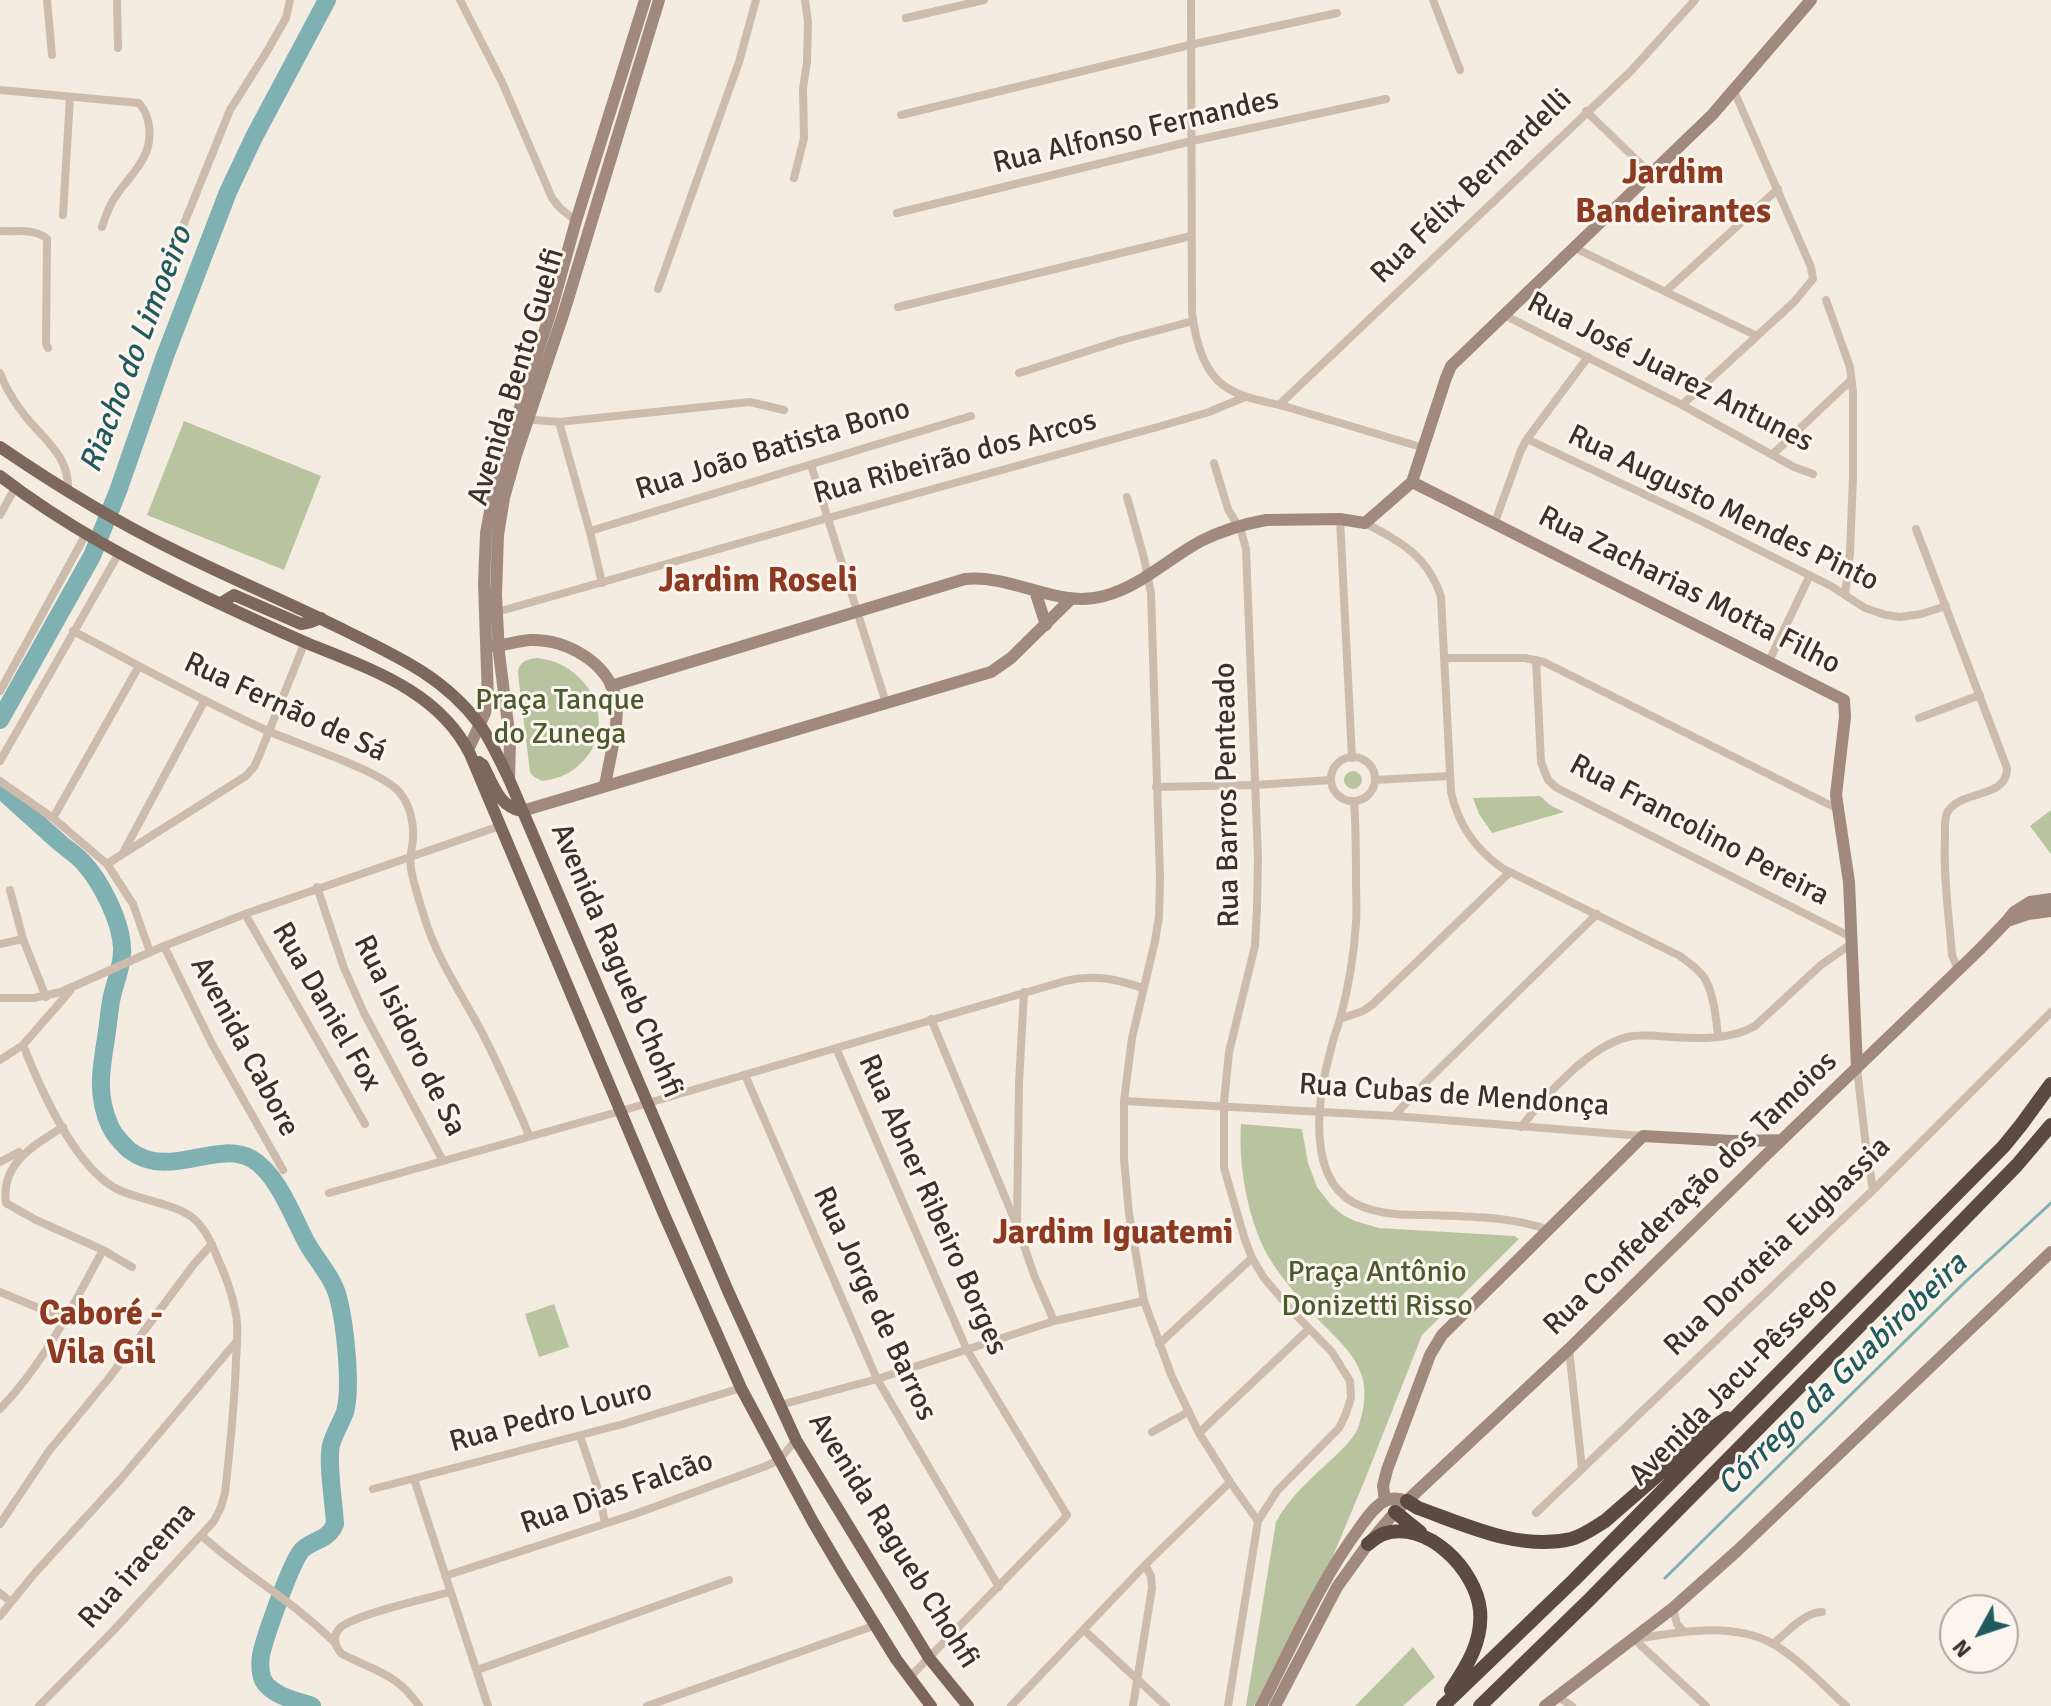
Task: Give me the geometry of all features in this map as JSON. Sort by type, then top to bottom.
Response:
[{"type":"highway","name":"Avenida Jacu-Pêssego","points":[[1441,1706],[1574,1580],[2004,1146],[2051,1084]]},
{"type":"highway","name":"Avenida Jacu-Pêssego","points":[[1480,1706],[1870,1315],[2017,1165],[2051,1125]]},
{"type":"highway","points":[[1407,1501],[1418,1508],[1501,1536],[1523,1541],[1571,1539],[1605,1521],[1712,1428],[1748,1405]]},
{"type":"highway","points":[[1390,1506],[1461,1566],[1470,1580],[1480,1608],[1475,1649],[1441,1706]]},
{"type":"highway","points":[[1368,1544],[1382,1534],[1397,1531],[1434,1541]]},
{"type":"main road","name":"Avenida Bento Guelfi","points":[[509,779],[510,740],[497,612],[498,535],[504,498],[576,221],[645,0]]},
{"type":"main road","name":"Avenida Bento Guelfi","points":[[469,752],[488,699],[499,647],[484,583],[486,533],[493,495],[523,419],[659,0]]},
{"type":"main road","points":[[611,686],[965,579],[996,579],[1071,599],[1090,599],[1107,596],[1202,541],[1239,526],[1266,520],[1340,519],[1365,523],[1412,482],[1451,366],[1734,91],[1811,0]]},
{"type":"main road","name":"Avenida Ragueb Chohfi","points":[[0,447],[123,524],[410,662],[454,696],[480,725],[509,779],[728,1291],[796,1440],[929,1658],[968,1706]]},
{"type":"main road","name":"Avenida Ragueb Chohfi","points":[[0,476],[88,536],[221,603],[387,676],[412,691],[445,719],[469,752],[741,1388],[813,1522],[909,1678],[931,1706]]},
{"type":"main road","name":"Rua Zacharias Motta Filho","points":[[1412,482],[1844,700],[1845,717],[1836,795],[1849,882],[1857,1068]]},
{"type":"main road","points":[[1035,591],[1046,625]]},
{"type":"main road","points":[[221,603],[234,595],[301,624],[321,618]]},
{"type":"main road","points":[[469,752],[483,765],[502,801],[522,811],[991,672],[1011,658],[1071,599]]},
{"type":"main road","points":[[499,647],[530,640],[553,641],[573,648],[597,666],[611,686],[616,701],[605,785]]},
{"type":"main road","name":"Rua Confederação dos Tamoios","points":[[1261,1706],[1340,1555],[1372,1512],[1407,1501],[1569,1349],[2014,912],[2030,902],[2051,899]]},
{"type":"main road","points":[[2007,921],[2051,911]]},
{"type":"main road","points":[[1390,1506],[1383,1486],[1387,1470],[1430,1355],[1442,1335],[1643,1136]]},
{"type":"main road","name":"Rua Cubas de Mendonça","points":[[1643,1136],[1732,1141],[1781,1140]]},
{"type":"main road","points":[[1545,1706],[1673,1608],[1737,1551],[2051,1252]]},
{"type":"main road","name":"Rua Confederação dos Tamoios","points":[[1275,1706],[1337,1587],[1390,1506]]},
{"type":"street","points":[[47,0],[52,55]]},
{"type":"street","points":[[117,0],[118,48]]},
{"type":"street","points":[[181,231],[230,110],[286,18],[290,0]]},
{"type":"street","points":[[460,0],[502,82],[552,198],[576,221]]},
{"type":"street","points":[[658,289],[739,62],[756,0]]},
{"type":"street","points":[[794,178],[804,138],[803,88],[808,22],[805,0]]},
{"type":"street","points":[[906,18],[984,0]]},
{"type":"street","points":[[1191,0],[1193,321],[1209,369],[1224,386],[1245,397],[1424,448]]},
{"type":"street","points":[[1433,0],[1460,70]]},
{"type":"street","name":"Rua Félix Bernardelli","points":[[1279,405],[1631,71],[1695,0]]},
{"type":"street","points":[[901,115],[1337,13]]},
{"type":"street","points":[[0,90],[139,103],[143,107],[148,119],[149,144],[145,159],[111,203],[102,227]]},
{"type":"street","points":[[1682,405],[1794,302],[1813,279],[1811,267],[1734,91]]},
{"type":"street","points":[[63,215],[70,97]]},
{"type":"street","name":"Rua Alfonso Fernandes","points":[[897,213],[1192,141],[1386,99]]},
{"type":"street","points":[[1586,111],[1651,174]]},
{"type":"street","points":[[1666,291],[1778,189]]},
{"type":"street","points":[[0,231],[41,234],[47,239],[48,348]]},
{"type":"street","points":[[898,307],[1191,236]]},
{"type":"street","points":[[1575,248],[1757,336]]},
{"type":"street","points":[[1826,300],[1844,348],[1851,380],[1854,424],[1845,595]]},
{"type":"street","name":"Rua José Juarez Antunes","points":[[1504,315],[1682,405],[1794,467],[1813,474]]},
{"type":"street","points":[[1019,373],[1193,321]]},
{"type":"street","points":[[1495,522],[1527,439],[1588,357]]},
{"type":"street","points":[[0,373],[15,404],[63,461],[69,480],[68,492]]},
{"type":"street","points":[[1772,455],[1851,380]]},
{"type":"street","name":"Rua Ribeirão dos Arcos","points":[[497,612],[1161,426],[1209,412],[1245,397]]},
{"type":"street","points":[[523,419],[559,422],[750,402],[784,410]]},
{"type":"street","name":"Rua João Batista Bono","points":[[590,531],[971,416]]},
{"type":"street","points":[[559,422],[602,583]]},
{"type":"street","name":"Rua Augusto Mendes Pinto","points":[[1527,439],[1810,575],[1865,608],[1900,617],[1946,606]]},
{"type":"street","name":"Rua Barros Penteado","points":[[1214,463],[1228,509],[1239,526],[1246,549],[1258,858],[1255,946],[1229,1052],[1224,1106],[1224,1168],[1252,1258],[1264,1278],[1342,1365],[1350,1381],[1351,1398],[1339,1428],[1277,1491],[1258,1521],[1228,1706]]},
{"type":"street","points":[[811,465],[886,703]]},
{"type":"street","points":[[0,515],[15,488]]},
{"type":"street","points":[[1127,497],[1151,593],[1159,917],[1132,1038],[1124,1101],[1126,1191],[1144,1301],[1159,1344],[1199,1433],[1258,1521]]},
{"type":"street","points":[[1340,519],[1352,758]]},
{"type":"street","points":[[1365,523],[1404,545],[1419,557],[1436,579],[1441,597],[1450,776],[1455,810],[1467,833],[1490,859],[1510,872],[1680,956],[1695,968],[1705,979],[1718,1036]]},
{"type":"street","points":[[1916,529],[2005,759],[2007,775],[2004,781],[1991,789],[1955,804],[1946,814],[1944,851],[1952,955],[1958,970]]},
{"type":"street","points":[[0,691],[88,536]]},
{"type":"street","points":[[0,761],[73,631],[114,550]]},
{"type":"street","points":[[1769,661],[1810,575]]},
{"type":"street","name":"Rua Fernão de Sá","points":[[73,631],[205,700],[369,773],[399,791],[406,802],[413,826],[411,870],[425,921],[436,948],[495,1059],[529,1135]]},
{"type":"street","points":[[107,864],[246,776],[254,767],[305,642]]},
{"type":"street","points":[[1444,658],[1544,662],[1838,809]]},
{"type":"street","name":"Rua Francolino Pereira","points":[[1536,660],[1541,762],[1544,774],[1557,788],[1851,940]]},
{"type":"street","points":[[53,818],[139,666]]},
{"type":"street","points":[[1919,718],[1980,695]]},
{"type":"street","points":[[123,853],[205,700]]},
{"type":"street","points":[[1352,758],[1361,759],[1370,766],[1375,780],[1369,795],[1348,801],[1338,795],[1331,780],[1333,769],[1341,761],[1352,758]]},
{"type":"street","points":[[1375,780],[1450,776]]},
{"type":"street","points":[[1156,787],[1331,780]]},
{"type":"street","points":[[0,781],[53,818],[107,864],[133,904],[150,952]]},
{"type":"street","points":[[1354,801],[1356,922],[1320,1112],[1321,1154],[1326,1172],[1343,1196],[1365,1208],[1393,1214],[1503,1219],[1549,1230]]},
{"type":"street","points":[[0,998],[46,997],[245,914],[500,826]]},
{"type":"street","points":[[1340,1019],[1372,1005],[1510,872]]},
{"type":"street","name":"Rua Isidoro de Sa","points":[[317,887],[344,968],[364,1013],[443,1161]]},
{"type":"street","points":[[10,890],[23,939],[46,997]]},
{"type":"street","name":"Rua Daniel Fox","points":[[245,914],[365,1124]]},
{"type":"street","points":[[1394,1116],[1597,914]]},
{"type":"street","points":[[0,944],[23,939]]},
{"type":"street","points":[[1521,1127],[1536,1107],[1582,1062],[1614,1041],[1630,1036],[1743,1033],[1755,1026],[1851,940]]},
{"type":"street","name":"Avenida Cabore","points":[[164,946],[212,1044],[283,1170]]},
{"type":"street","points":[[329,1193],[1065,981],[1090,977],[1117,979],[1143,988]]},
{"type":"street","points":[[0,1060],[23,1045],[77,985]]},
{"type":"street","points":[[1017,1225],[1024,992]]},
{"type":"street","name":"Rua Doroteia Eugbassia","points":[[1536,1513],[1873,1190],[2051,1012]]},
{"type":"street","points":[[931,1019],[1054,1321]]},
{"type":"street","name":"Rua iracema","points":[[23,1045],[47,1102],[97,1176],[129,1195],[180,1211],[202,1227],[228,1280],[237,1325],[236,1387],[225,1493],[214,1521],[39,1706]]},
{"type":"street","name":"Rua Abner Ribeiro Borges","points":[[836,1048],[967,1350],[1067,1515],[909,1678]]},
{"type":"street","name":"Rua Zacharias Motta Filho","points":[[1857,1068],[1873,1190]]},
{"type":"street","name":"Rua Jorge de Barros","points":[[745,1075],[877,1379],[999,1587]]},
{"type":"street","name":"Rua Cubas de Mendonça","points":[[1124,1101],[1394,1116],[1643,1136]]},
{"type":"street","points":[[63,1127],[20,1154],[9,1167],[4,1189],[6,1203],[132,1267]]},
{"type":"street","points":[[0,1162],[31,1147]]},
{"type":"street","points":[[0,1524],[49,1451],[212,1244]]},
{"type":"street","points":[[0,1409],[32,1372],[103,1250]]},
{"type":"street","points":[[1159,1344],[1252,1258]]},
{"type":"street","points":[[0,1292],[65,1319]]},
{"type":"street","points":[[780,1405],[877,1379],[1054,1321],[1144,1301]]},
{"type":"street","points":[[1199,1433],[1309,1329]]},
{"type":"street","points":[[0,1616],[237,1341]]},
{"type":"street","points":[[1569,1349],[1582,1469]]},
{"type":"street","name":"Rua Pedro Louro","points":[[373,1489],[580,1436],[741,1388]]},
{"type":"street","points":[[1152,1432],[1188,1412]]},
{"type":"street","points":[[580,1436],[598,1489],[605,1523]]},
{"type":"street","name":"Rua Dias Falcão","points":[[445,1576],[702,1491],[779,1460],[796,1440]]},
{"type":"street","points":[[414,1479],[488,1706]]},
{"type":"street","points":[[1011,1706],[1145,1565],[1230,1482]]},
{"type":"street","name":"Rua iracema","points":[[202,1536],[241,1569],[312,1620],[342,1654],[398,1681],[419,1706]]},
{"type":"street","points":[[1133,1706],[1152,1588],[1151,1576],[1145,1565]]},
{"type":"street","points":[[477,1670],[729,1580]]},
{"type":"street","points":[[334,1642],[339,1629],[353,1621],[450,1592]]},
{"type":"street","points":[[0,1593],[11,1602]]},
{"type":"street","points":[[1673,1608],[1677,1624],[1684,1632]]},
{"type":"street","points":[[1773,1644],[1814,1611],[1822,1612]]},
{"type":"street","points":[[647,1706],[876,1625]]},
{"type":"street","points":[[1085,1631],[1166,1706]]},
{"type":"street","points":[[1634,1639],[1684,1632],[1727,1631],[1755,1636],[1773,1644],[1846,1706]]},
{"type":"street","points":[[1634,1639],[1706,1706]]},
{"type":"street","points":[[1557,1696],[1572,1706]]},
{"type":"green space","points":[[184,421],[321,476],[284,570],[147,515]]},
{"type":"green space","name":"Praça Tanque do Zunega","points":[[537,658],[573,672],[586,685],[599,718],[597,735],[590,752],[577,767],[560,777],[542,781],[530,772],[518,674],[524,662]]},
{"type":"green space","points":[[1353,771],[1362,780],[1353,789],[1344,780]]},
{"type":"green space","points":[[1540,796],[1564,812],[1492,833],[1473,798]]},
{"type":"green space","points":[[2051,810],[2051,854],[2030,826]]},
{"type":"green space","name":"Praça Antônio Donizetti Risso","points":[[1241,1124],[1302,1129],[1308,1163],[1317,1187],[1331,1205],[1355,1221],[1379,1228],[1514,1236],[1519,1239],[1422,1335],[1328,1568],[1254,1706],[1246,1706],[1276,1522],[1294,1496],[1355,1434],[1364,1406],[1364,1389],[1356,1362],[1289,1286],[1261,1242],[1246,1192],[1241,1157]]},
{"type":"green space","points":[[554,1304],[569,1347],[539,1357],[525,1314]]},
{"type":"green space","points":[[1413,1647],[1435,1677],[1403,1706],[1355,1706]]},
{"type":"waterway","name":"Riacho do Limoeiro","points":[[0,720],[92,556],[228,192],[327,0]]},
{"type":"waterway","points":[[0,789],[82,861],[103,890],[114,914],[121,937],[122,955],[111,1001],[101,1082],[106,1115],[118,1139],[129,1150],[160,1162],[223,1154],[238,1154],[252,1159],[270,1175],[336,1290],[345,1338],[348,1387],[345,1412],[330,1453],[335,1524],[328,1534],[306,1546],[297,1557],[273,1617],[260,1661],[263,1680],[272,1690],[312,1706]]},
{"type":"waterway","name":"Córrego da Guabirobeira","points":[[1665,1578],[1965,1282],[2051,1203]]},
{"type":"district","name":"Jardim Bandeirantes","points":[[1673,194]]},
{"type":"district","name":"Jardim Roseli","points":[[758,582]]},
{"type":"district","name":"Jardim Iguatemi","points":[[1113,1234]]},
{"type":"district","name":"Caboré - Vila Gil","points":[[101,1334]]}]
